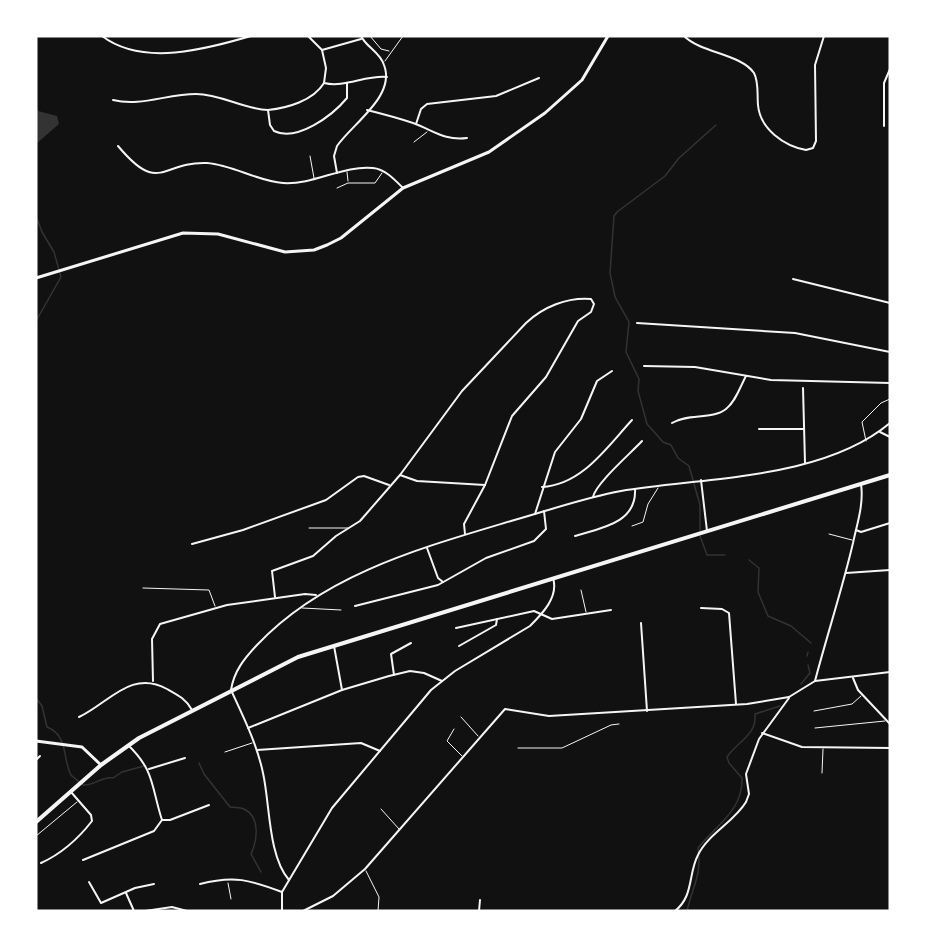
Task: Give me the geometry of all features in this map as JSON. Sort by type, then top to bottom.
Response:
[{"type":"main road","points":[[36,822],[101,765],[128,745],[291,660],[890,475]]},
{"type":"street","points":[[102,36],[119,46],[141,52],[208,48],[251,36]]},
{"type":"street","points":[[308,36],[321,50],[326,68],[324,84]]},
{"type":"street","points":[[36,278],[183,233],[218,234],[285,252],[314,250],[341,237],[403,188],[489,152],[537,119],[582,81],[608,36]]},
{"type":"street","points":[[684,36],[751,70],[757,82],[759,111],[764,124],[777,136],[808,150],[816,141],[815,65],[824,36]]},
{"type":"street","points":[[321,50],[361,37],[384,63],[387,77],[382,93],[337,146],[334,156],[338,173]]},
{"type":"street","points":[[884,126],[884,83],[890,69]]},
{"type":"street","points":[[113,100],[141,102],[162,97],[198,94],[268,110],[283,109],[304,100],[324,84],[347,83],[372,76],[387,77]]},
{"type":"street","points":[[416,124],[422,109],[428,104],[496,96],[539,78]]},
{"type":"street","points":[[268,110],[270,125],[274,131],[286,135],[297,132],[312,125],[341,105],[347,98],[347,83]]},
{"type":"street","points":[[368,110],[416,124],[453,139],[467,138]]},
{"type":"street","points":[[118,146],[133,164],[155,173],[206,163],[266,181],[284,183],[314,180],[338,173],[372,168],[383,171],[403,188]]},
{"type":"street","points":[[793,279],[890,303]]},
{"type":"street","points":[[275,597],[271,574],[274,570],[313,556],[336,536],[353,528],[400,475],[462,391],[537,313],[566,301],[591,299],[594,304],[591,312],[578,321],[558,360],[512,416],[485,485],[464,524],[465,534]]},
{"type":"street","points":[[637,323],[795,333],[890,352]]},
{"type":"street","points":[[644,366],[695,367],[746,376],[802,382],[890,383]]},
{"type":"street","points":[[535,513],[555,452],[581,419],[597,381],[612,371]]},
{"type":"street","points":[[672,423],[682,417],[725,410],[733,402],[746,376]]},
{"type":"street","points":[[803,388],[805,463]]},
{"type":"street","points":[[542,487],[567,482],[583,473],[632,420]]},
{"type":"street","points":[[290,880],[279,867],[263,772],[254,742],[231,690],[233,675],[249,653],[270,631],[300,607],[316,595],[351,577],[465,534],[594,497],[805,463],[866,441],[890,423]]},
{"type":"street","points":[[759,429],[804,429]]},
{"type":"street","points":[[880,432],[890,437]]},
{"type":"street","points":[[594,497],[594,493],[642,441]]},
{"type":"street","points":[[400,475],[417,481],[485,485]]},
{"type":"street","points":[[192,544],[243,530],[326,500],[358,477],[364,476],[389,485]]},
{"type":"street","points":[[701,480],[707,531]]},
{"type":"street","points":[[816,681],[854,540],[863,496],[861,484]]},
{"type":"street","points":[[575,536],[621,520],[629,514],[634,506],[635,489]]},
{"type":"street","points":[[355,606],[444,582],[486,558],[539,538],[546,529],[544,511]]},
{"type":"street","points":[[856,530],[861,532],[890,523]]},
{"type":"street","points":[[427,548],[438,578],[444,582]]},
{"type":"street","points":[[846,573],[890,570]]},
{"type":"street","points":[[282,911],[282,892],[332,808],[442,681],[530,626],[541,615],[551,600],[555,585],[553,578]]},
{"type":"street","points":[[153,681],[152,643],[157,627],[166,621],[215,608],[275,597],[316,595]]},
{"type":"street","points":[[701,608],[722,609],[729,613],[736,704]]},
{"type":"street","points":[[456,628],[534,611],[552,620],[611,610]]},
{"type":"street","points":[[459,646],[496,626],[496,619]]},
{"type":"street","points":[[641,623],[647,711]]},
{"type":"street","points":[[394,675],[391,656],[411,643]]},
{"type":"street","points":[[334,645],[342,690]]},
{"type":"street","points":[[248,728],[342,690],[394,675],[417,672],[442,681]]},
{"type":"street","points":[[303,911],[333,896],[365,869],[505,709],[549,716],[736,704],[789,697],[816,681],[890,672]]},
{"type":"street","points":[[853,678],[862,694],[890,724]]},
{"type":"street","points":[[79,717],[118,692],[144,681],[153,681],[187,701],[192,710]]},
{"type":"street","points":[[675,911],[686,899],[697,857],[746,802],[749,794],[746,774],[762,733],[789,702],[789,697]]},
{"type":"street","points":[[762,733],[802,747],[890,748]]},
{"type":"street","points":[[36,741],[82,747],[101,765]]},
{"type":"street","points":[[256,750],[361,743],[380,751]]},
{"type":"street","points":[[83,860],[149,833],[159,826],[162,820],[149,769],[145,761],[128,745]]},
{"type":"street","points":[[36,760],[40,756]]},
{"type":"street","points":[[149,769],[185,758]]},
{"type":"street","points":[[41,863],[52,858],[82,834],[92,821],[91,815],[70,792]]},
{"type":"street","points":[[162,820],[170,820],[208,805]]},
{"type":"street","points":[[200,884],[227,878],[257,882],[282,892]]},
{"type":"street","points":[[89,882],[101,903],[154,884]]},
{"type":"street","points":[[126,893],[134,911]]},
{"type":"street","points":[[479,911],[480,900]]},
{"type":"street","points":[[145,911],[172,907],[187,911]]},
{"type":"lane","points":[[384,63],[403,36]]},
{"type":"lane","points":[[414,142],[429,131]]},
{"type":"lane","points":[[310,156],[314,180]]},
{"type":"lane","points":[[337,188],[348,183],[375,183],[383,171]]},
{"type":"lane","points":[[348,172],[348,183]]},
{"type":"lane","points":[[866,441],[862,422],[882,403],[890,399]]},
{"type":"lane","points":[[632,526],[643,522],[658,486]]},
{"type":"lane","points":[[309,528],[353,528]]},
{"type":"lane","points":[[828,534],[854,540]]},
{"type":"lane","points":[[143,588],[209,590],[215,608]]},
{"type":"lane","points":[[580,590],[586,614]]},
{"type":"lane","points":[[300,607],[341,610]]},
{"type":"lane","points":[[814,711],[852,704],[862,694]]},
{"type":"lane","points":[[461,717],[480,738]]},
{"type":"lane","points":[[815,728],[880,723],[886,720]]},
{"type":"lane","points":[[518,748],[562,748],[611,725],[619,724]]},
{"type":"lane","points":[[454,729],[447,741],[463,757]]},
{"type":"lane","points":[[225,752],[254,742]]},
{"type":"lane","points":[[822,773],[823,749]]},
{"type":"lane","points":[[36,837],[79,801]]},
{"type":"lane","points":[[381,809],[400,830]]},
{"type":"lane","points":[[365,869],[379,897],[379,910]]},
{"type":"lane","points":[[227,878],[231,899]]},
{"type":"path","points":[[370,36],[381,49],[393,51]]},
{"type":"shaded area","points":[[36,107],[38,111],[57,116],[59,124],[36,144]]},
{"type":"waterway","points":[[700,531],[700,505],[689,466],[678,458],[671,445],[663,442],[647,424],[638,391],[639,379],[626,352],[629,322],[615,297],[610,273],[614,216],[665,176],[679,158],[716,125]]},
{"type":"waterway","points":[[36,216],[54,252],[61,277],[36,321]]},
{"type":"waterway","points":[[700,536],[707,555],[725,555]]},
{"type":"waterway","points":[[749,560],[759,568],[758,592],[768,616],[791,626],[811,643]]},
{"type":"waterway","points":[[807,656],[808,652]]},
{"type":"waterway","points":[[801,684],[810,673],[808,665]]},
{"type":"waterway","points":[[36,698],[42,706],[47,727],[54,731],[62,742],[71,775],[83,785],[105,778],[113,778],[122,772],[144,766]]},
{"type":"waterway","points":[[687,911],[698,873],[698,848],[733,809],[741,790],[742,778],[729,763],[727,757],[750,733],[755,714],[780,706]]},
{"type":"waterway","points":[[199,763],[204,774],[230,807],[244,809],[253,818],[256,836],[251,854],[261,872]]}]
